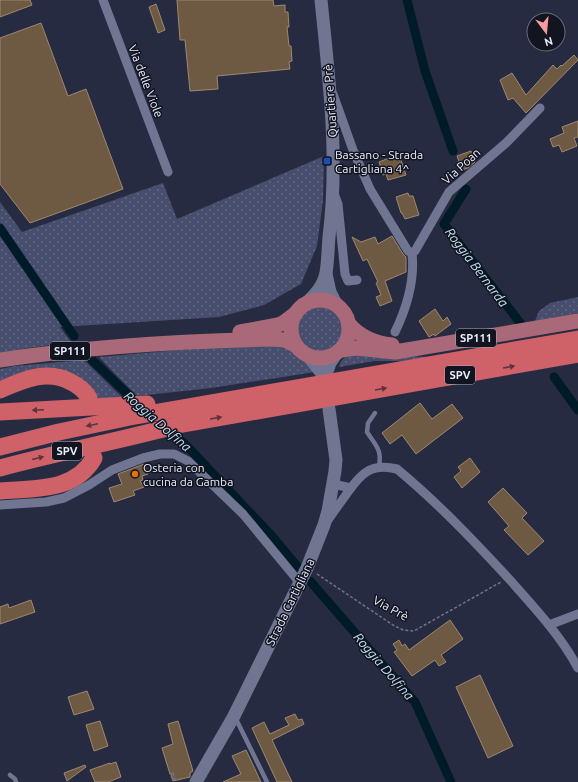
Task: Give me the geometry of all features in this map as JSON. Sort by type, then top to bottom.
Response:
[{"type":"highway","name":"SPV","points":[[0,468],[134,437],[329,385],[420,366],[578,339]]},
{"type":"highway","name":"SPV","points":[[0,447],[59,432],[124,412],[578,354]]},
{"type":"highway","points":[[0,390],[34,377],[51,376],[63,378],[76,385],[84,391],[89,398]]},
{"type":"highway","points":[[158,407],[214,395],[329,385]]},
{"type":"highway","points":[[0,412],[124,412]]},
{"type":"highway","points":[[0,491],[45,487],[67,482],[80,475],[89,466],[94,458]]},
{"type":"main road","name":"SP111","points":[[194,340],[278,326],[311,301],[320,300],[336,304],[342,309],[349,324],[361,335],[378,343],[418,348]]},
{"type":"main road","points":[[295,345],[291,335],[291,324],[299,309]]},
{"type":"main road","name":"SP111","points":[[0,360],[99,348],[194,340],[272,339],[284,340],[295,345],[309,357],[318,359],[328,358],[338,352],[356,348],[395,352],[578,321]]},
{"type":"main road","points":[[338,352],[346,342],[349,333],[349,324]]},
{"type":"street","name":"Via delle Viole","points":[[102,0],[168,172]]},
{"type":"street","name":"Quartiere Prè","points":[[321,0],[330,87],[334,164],[326,274],[330,292],[336,304]]},
{"type":"street","points":[[330,87],[353,150],[370,189],[408,251],[412,253],[413,266],[411,287],[395,332]]},
{"type":"street","name":"Via Poan","points":[[412,253],[415,251],[449,192],[506,143],[540,108]]},
{"type":"street","points":[[333,193],[338,204],[345,274],[348,281],[357,280]]},
{"type":"street","name":"Quartiere Prè","points":[[299,309],[316,294],[326,274]]},
{"type":"street","points":[[329,385],[330,363],[338,352]]},
{"type":"street","points":[[309,357],[329,385]]},
{"type":"street","name":"Strada Cartigliana","points":[[196,782],[234,716],[308,568],[324,525],[333,484],[336,460],[329,385]]},
{"type":"street","points":[[0,505],[46,502],[64,498],[89,485],[112,470],[142,458],[160,454],[174,454],[188,461],[243,514],[300,583]]},
{"type":"street","points":[[324,525],[364,473],[379,467],[397,469],[454,520],[508,578],[549,625],[568,650],[578,668]]},
{"type":"street","points":[[333,484],[351,488]]},
{"type":"street","points":[[549,625],[578,614]]},
{"type":"lane","points":[[375,413],[368,423],[367,432],[377,447],[381,457],[379,467]]},
{"type":"lane","points":[[234,716],[267,782]]},
{"type":"lane","points":[[10,775],[16,782]]},
{"type":"path","name":"Via Prè","points":[[308,568],[393,625],[403,630],[414,631],[508,578]]},
{"type":"shaded area","points":[[324,156],[323,200],[317,246],[301,284],[264,305],[219,317],[60,327],[71,342],[0,354],[0,202],[22,232],[163,183],[177,219]]},
{"type":"shaded area","points":[[578,297],[578,313],[535,321],[539,311],[550,303]]},
{"type":"shaded area","points":[[315,306],[325,306],[333,310],[339,316],[343,324],[343,334],[339,342],[333,348],[325,352],[315,352],[307,348],[301,342],[297,334],[297,324],[301,316],[307,310]]},
{"type":"shaded area","points":[[290,346],[307,361],[315,372],[211,388],[137,396],[99,357],[213,347]]},
{"type":"shaded area","points":[[352,354],[430,357],[408,361],[374,361],[339,367],[343,359]]},
{"type":"shaded area","points":[[84,360],[123,398],[100,401],[79,378],[0,381],[0,369],[15,366]]},
{"type":"building","points":[[0,0],[30,0],[32,5],[0,17]]},
{"type":"building","points":[[177,0],[273,0],[274,6],[285,5],[285,12],[288,12],[289,27],[287,27],[289,46],[291,46],[292,61],[289,62],[290,69],[217,76],[218,89],[190,91],[185,40],[180,40]]},
{"type":"building","points":[[156,4],[165,30],[158,33],[149,7]]},
{"type":"building","points":[[41,23],[68,96],[86,89],[123,189],[30,223],[0,184],[0,38]]},
{"type":"building","points":[[574,55],[578,60],[526,113],[513,98],[508,100],[500,80],[512,73],[526,95],[553,65],[557,69]]},
{"type":"building","points":[[578,121],[578,137],[574,138],[577,146],[562,152],[559,145],[553,147],[550,139],[564,133],[562,127]]},
{"type":"building","points":[[471,151],[475,162],[468,168],[462,170],[457,156]]},
{"type":"building","points":[[397,155],[399,161],[401,160],[406,175],[388,180],[386,174],[383,175],[379,162]]},
{"type":"building","points":[[408,193],[409,196],[413,196],[419,215],[405,219],[401,213],[396,197]]},
{"type":"building","points":[[392,236],[406,257],[406,272],[385,281],[392,301],[380,306],[376,297],[381,295],[376,283],[378,282],[367,259],[363,261],[352,237],[361,242],[375,237],[378,244]]},
{"type":"building","points":[[435,309],[443,321],[447,317],[451,324],[435,336],[434,334],[429,337],[419,321]]},
{"type":"building","points":[[420,403],[432,419],[452,404],[463,418],[416,454],[402,435],[390,444],[382,433]]},
{"type":"building","points":[[470,458],[480,472],[462,488],[454,477],[461,471],[458,467]]},
{"type":"building","points":[[144,464],[148,474],[142,476],[143,480],[140,481],[144,487],[133,491],[135,495],[114,502],[109,488],[122,484],[118,474]]},
{"type":"building","points":[[503,488],[527,513],[522,518],[544,541],[528,555],[504,530],[509,526],[488,502]]},
{"type":"building","points":[[31,600],[35,612],[0,624],[0,607],[8,604],[9,608]]},
{"type":"building","points":[[450,620],[463,639],[441,655],[446,662],[439,666],[435,660],[412,676],[394,652],[397,650],[393,644],[399,640],[402,646],[405,644],[409,650]]},
{"type":"building","points":[[480,675],[513,746],[488,758],[456,687]]},
{"type":"building","points":[[87,691],[94,709],[74,715],[68,697]]},
{"type":"building","points":[[295,714],[298,720],[302,719],[304,724],[272,740],[292,782],[277,782],[252,728],[264,722],[270,734],[289,725],[285,718]]},
{"type":"building","points":[[100,721],[108,746],[94,751],[86,725]]},
{"type":"building","points":[[178,721],[193,771],[190,773],[190,777],[173,781],[162,748],[173,744],[168,724]]},
{"type":"building","points":[[246,750],[261,782],[223,782],[241,774],[232,756]]},
{"type":"building","points":[[116,762],[121,777],[108,782],[95,782],[90,770]]},
{"type":"building","points":[[85,765],[86,767],[67,781],[64,773]]},
{"type":"waterway","name":"Roggia Bernarda","points":[[407,0],[425,71],[453,151]]},
{"type":"waterway","name":"Roggia Bernarda","points":[[466,189],[444,224],[521,324]]},
{"type":"waterway","name":"Roggia Dolfina","points":[[0,228],[74,336]]},
{"type":"waterway","name":"Roggia Dolfina","points":[[92,360],[138,404]]},
{"type":"waterway","name":"Roggia Bernarda","points":[[554,377],[578,410]]},
{"type":"waterway","name":"Roggia Dolfina","points":[[165,427],[187,446],[270,534],[302,572]]},
{"type":"waterway","name":"Roggia Dolfina","points":[[310,581],[415,702],[451,782]]},
{"type":"place","name":"Bassano - Strada Cartigliana 4^","points":[[327,161]]},
{"type":"place","name":"Osteria con cucina da Gamba","points":[[135,474]]}]
